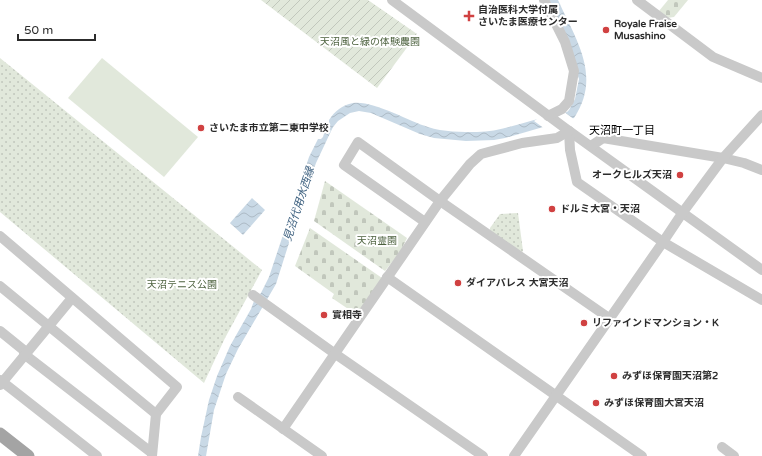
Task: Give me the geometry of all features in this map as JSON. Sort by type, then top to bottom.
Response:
[{"type":"main road","points":[[0,434],[28,456]]},
{"type":"street","points":[[392,0],[547,115],[762,270]]},
{"type":"street","points":[[544,0],[565,42],[574,71],[569,101],[562,109],[547,115]]},
{"type":"street","points":[[637,0],[713,57],[762,78]]},
{"type":"street","points":[[514,456],[663,242],[682,212],[723,158],[762,115]]},
{"type":"street","points":[[283,429],[425,222],[470,164],[481,154],[522,143],[557,138],[567,129]]},
{"type":"street","points":[[567,129],[577,182],[663,242],[762,300]]},
{"type":"street","points":[[590,146],[603,138],[723,158],[744,163],[762,170]]},
{"type":"street","points":[[425,222],[344,165],[358,142],[440,201],[610,318]]},
{"type":"street","points":[[0,236],[177,388],[156,414],[152,454]]},
{"type":"street","points":[[387,277],[642,456]]},
{"type":"street","points":[[0,286],[156,414]]},
{"type":"street","points":[[253,295],[483,456]]},
{"type":"street","points":[[72,298],[1,382],[97,456]]},
{"type":"street","points":[[0,331],[25,353],[152,454]]},
{"type":"street","points":[[238,397],[322,456]]},
{"type":"street","points":[[722,447],[734,456]]},
{"type":"green space","name":"天沼風と緑の体験農園","points":[[261,0],[368,0],[417,34],[377,88]]},
{"type":"green space","points":[[668,0],[688,0],[674,17],[667,18],[659,11]]},
{"type":"green space","name":"天沼テニス公園","points":[[0,58],[262,270],[225,338],[204,383],[0,212]]},
{"type":"green space","points":[[102,58],[198,137],[164,177],[68,98]]},
{"type":"green space","name":"天沼霊園","points":[[325,181],[407,238],[400,252],[385,271],[314,221]]},
{"type":"green space","points":[[518,213],[523,251],[521,253],[490,231],[490,228],[500,214]]},
{"type":"green space","points":[[310,228],[382,278],[357,315],[332,298],[334,294],[295,266]]},
{"type":"water","name":"見沼代用水西縁","points":[[549,0],[558,0],[572,29],[583,58],[586,73],[586,87],[582,103],[574,118],[494,140],[466,141],[434,138],[420,134],[371,113],[359,111],[350,113],[338,121],[333,127],[316,163],[309,183],[305,187],[307,188],[297,219],[294,222],[295,224],[276,284],[238,349],[226,374],[214,410],[206,456],[198,456],[209,400],[217,376],[230,346],[254,301],[261,293],[269,277],[309,157],[318,139],[323,137],[331,117],[336,111],[345,105],[361,103],[380,108],[434,129],[484,132],[499,130],[567,112],[575,99],[579,79]]},
{"type":"water","points":[[252,198],[265,210],[243,235],[230,223]]},
{"type":"pier","points":[[563,111],[575,120],[545,129],[534,121],[541,116]]},
{"type":"place","name":"自治医科大学付属 さいたま医療センター","points":[[469,16]]},
{"type":"place","name":"Royale Fraise Musashino","points":[[606,30]]},
{"type":"place","name":"さいたま市立第二東中学校","points":[[201,128]]},
{"type":"place","name":"オークヒルズ天沼","points":[[680,175]]},
{"type":"place","name":"ドルミ大宮・天沼","points":[[552,209]]},
{"type":"place","name":"ダイアパレス 大宮天沼","points":[[458,283]]},
{"type":"place","name":"實相寺","points":[[324,315]]},
{"type":"place","name":"リファインドマンション・K","points":[[584,323]]},
{"type":"place","name":"みずほ保育園天沼第2","points":[[614,376]]},
{"type":"place","name":"みずほ保育園大宮天沼","points":[[596,403]]},
{"type":"district","name":"天沼町一丁目","points":[[622,130]]}]
